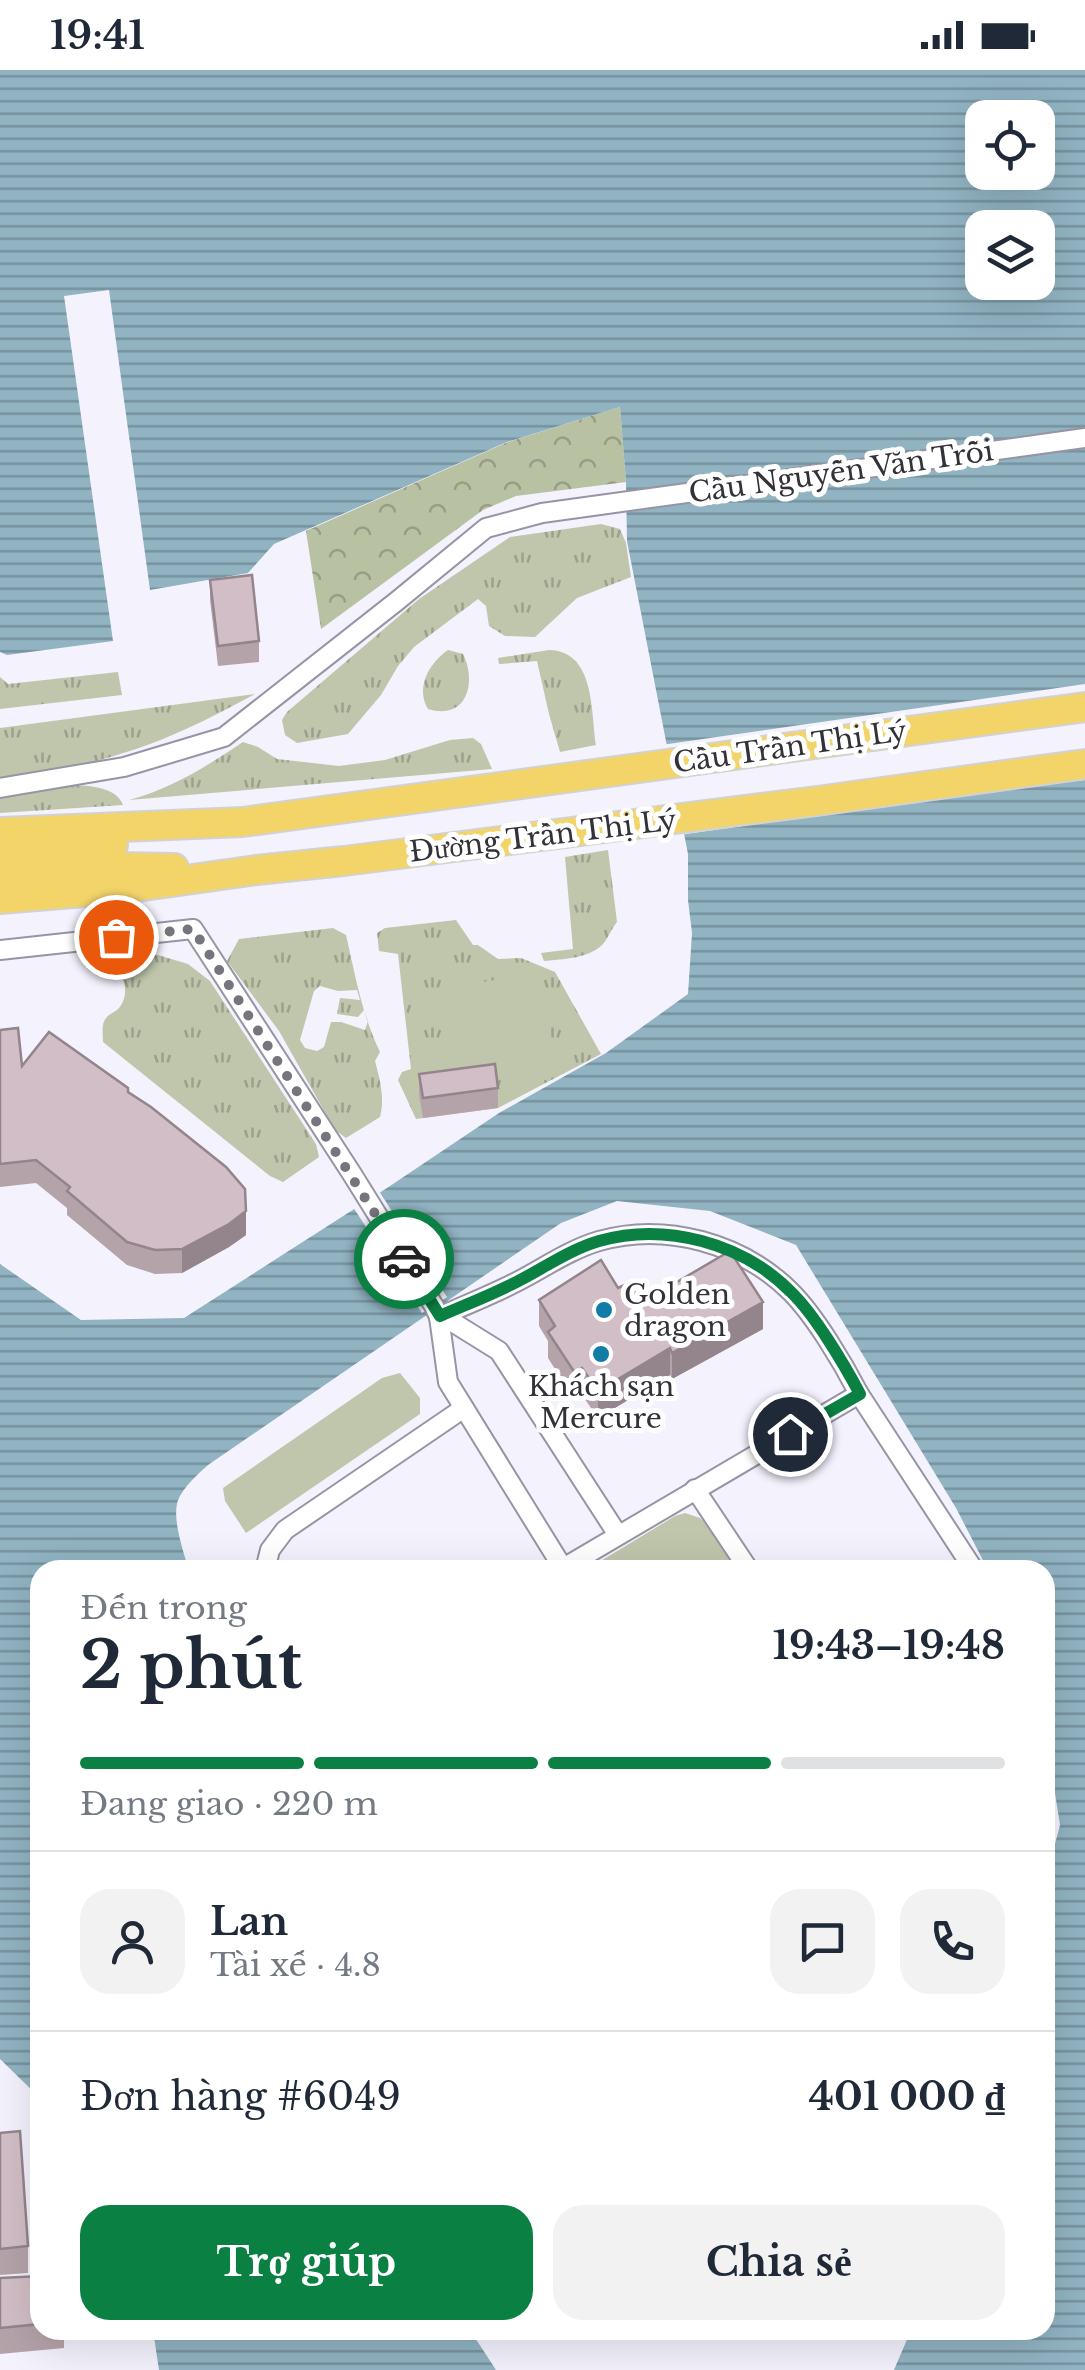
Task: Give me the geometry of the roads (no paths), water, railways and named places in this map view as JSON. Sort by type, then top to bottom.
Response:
[{"type":"main road","name":"Cầu Trần Thị Lý","points":[[495,788],[1085,707]]},
{"type":"main road","name":"Đường Trần Thị Lý","points":[[0,898],[122,889],[1085,764]]},
{"type":"main road","name":"Đường Trần Thị Lý","points":[[0,832],[243,822],[495,788]]},
{"type":"main road","points":[[0,854],[118,845],[243,822]]},
{"type":"main road","points":[[0,877],[121,867],[256,870]]},
{"type":"street","name":"Cầu Nguyễn Văn Trỗi","points":[[0,788],[124,767],[224,737],[486,528],[542,513],[1085,438]]},
{"type":"street","points":[[0,950],[193,929],[437,1312],[448,1382],[557,1560]]},
{"type":"street","points":[[437,1312],[520,1280],[557,1258],[597,1242],[640,1234],[682,1236],[741,1256],[792,1292],[968,1560]]},
{"type":"street","points":[[437,1312],[499,1351],[618,1535]]},
{"type":"street","points":[[577,1560],[860,1394]]},
{"type":"street","points":[[268,1560],[270,1550],[286,1530],[464,1408]]},
{"type":"street","points":[[695,1489],[742,1560]]},
{"type":"water","points":[[0,70],[1085,70],[1085,2370],[894,2370],[907,2340],[1055,2340],[1055,1844],[1060,1825],[1055,1793],[1055,1560],[983,1560],[956,1508],[796,1245],[710,1211],[617,1201],[561,1223],[208,1465],[185,1488],[177,1504],[178,1529],[186,1560],[30,1560],[30,2088],[0,2059],[0,1264],[81,1320],[184,1318],[499,1113],[606,1053],[688,994],[692,933],[688,854],[627,541],[620,407],[507,442],[274,544],[248,573],[150,590],[109,290],[64,296],[113,641],[7,655],[0,652]]},
{"type":"water","points":[[154,2340],[476,2340],[496,2370],[159,2370]]},
{"type":"place","name":"Golden dragon","points":[[604,1310]]},
{"type":"place","name":"Khách sạn Mercure","points":[[601,1354]]}]
